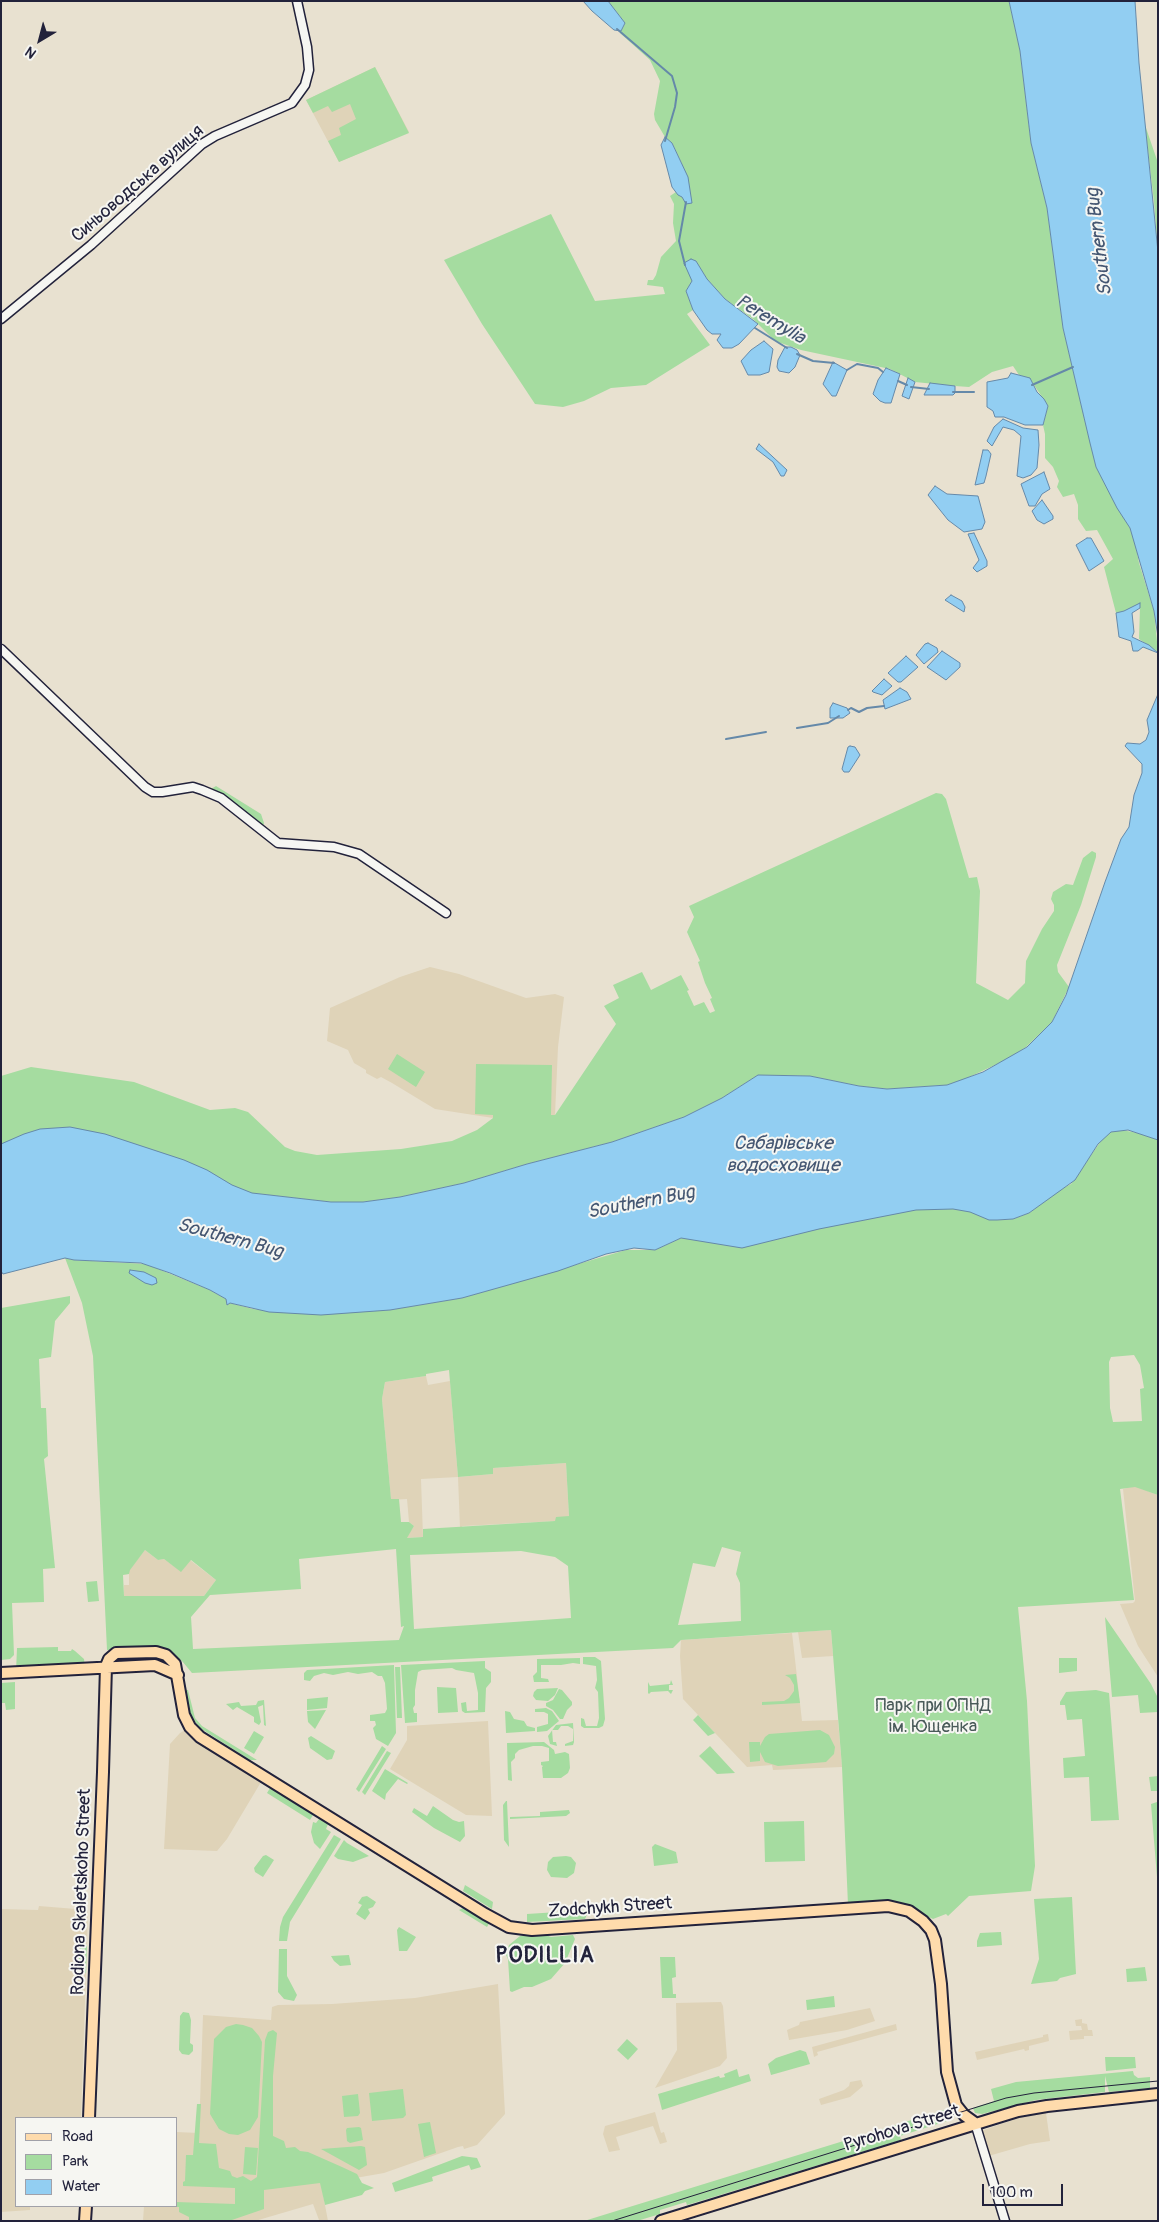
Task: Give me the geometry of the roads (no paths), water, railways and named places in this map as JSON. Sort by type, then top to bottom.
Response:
[{"type":"main road","name":"Zodchykh Street","points":[[1,1672],[155,1665],[178,1675],[184,1715],[190,1726],[200,1737],[485,1914],[514,1928],[532,1930],[888,1906],[910,1911],[923,1921],[930,1930],[934,1940],[941,1984],[947,2072],[957,2107],[967,2118],[975,2123]]},
{"type":"main road","name":"Rodiona Skaletskoho Street","points":[[89,2117],[104,1772],[106,1666]]},
{"type":"main road","name":"Pyrohova Street","points":[[661,2221],[975,2123],[1039,2107],[1158,2094]]},
{"type":"main road","points":[[85,2221],[86,2207]]},
{"type":"street","name":"Синьоводська вулиця","points":[[1,319],[91,245],[202,144],[215,136],[292,102],[305,85],[309,70],[308,54],[297,1]]},
{"type":"street","points":[[1,649],[145,787],[153,792],[193,787],[215,794],[275,841],[294,846],[346,849],[358,854],[446,913]]},
{"type":"street","points":[[975,2123],[1005,2221]]},
{"type":"water","points":[[583,1],[608,1],[625,23],[621,31],[614,30]]},
{"type":"water","name":"Southern Bug","points":[[1009,1],[1135,1],[1139,63],[1158,252],[1158,637],[1154,611],[1130,528],[1117,508],[1096,467],[1063,328],[1047,208],[1031,143],[1020,51]]},
{"type":"water","points":[[665,137],[672,143],[688,177],[692,203],[686,204],[672,187],[661,145]]},
{"type":"water","points":[[691,259],[696,261],[707,279],[725,299],[758,324],[739,344],[732,348],[723,348],[717,340],[721,334],[712,334],[707,330],[693,310],[686,291],[692,281],[684,263]]},
{"type":"water","points":[[764,341],[773,349],[769,372],[760,375],[748,375],[741,361],[751,350]]},
{"type":"water","points":[[785,347],[797,350],[800,355],[795,367],[789,373],[779,371],[777,367],[778,360]]},
{"type":"water","points":[[833,362],[847,370],[836,396],[832,396],[823,384]]},
{"type":"water","points":[[886,368],[900,374],[891,403],[880,401],[873,394],[878,380]]},
{"type":"water","points":[[1011,373],[1030,378],[1037,392],[1044,399],[1048,406],[1043,425],[1025,425],[1004,417],[995,417],[993,411],[987,407],[987,382],[1008,378]]},
{"type":"water","points":[[908,378],[915,382],[909,399],[902,396]]},
{"type":"water","points":[[930,383],[955,386],[955,393],[953,395],[924,395]]},
{"type":"water","points":[[1003,419],[1023,428],[1038,430],[1037,468],[1031,475],[1023,478],[1017,476],[1021,436],[1014,430],[1003,427],[992,446],[987,441],[994,427]]},
{"type":"water","points":[[759,444],[787,470],[784,476],[781,476],[773,462],[756,449]]},
{"type":"water","points":[[983,450],[988,450],[991,454],[986,476],[984,483],[975,485]]},
{"type":"water","points":[[1044,472],[1050,489],[1042,494],[1035,506],[1029,506],[1021,484]]},
{"type":"water","points":[[935,486],[947,494],[978,496],[985,522],[982,529],[964,532],[948,520],[928,495]]},
{"type":"water","points":[[1042,500],[1053,516],[1053,519],[1044,524],[1037,520],[1032,511]]},
{"type":"water","points":[[974,533],[987,561],[987,566],[977,572],[973,568],[979,560],[968,534]]},
{"type":"water","points":[[1087,538],[1091,538],[1104,561],[1089,571],[1076,545]]},
{"type":"water","points":[[951,595],[962,601],[965,607],[964,612],[945,600]]},
{"type":"water","points":[[1140,603],[1140,608],[1132,613],[1134,632],[1132,637],[1149,645],[1158,653],[1143,647],[1138,651],[1133,651],[1131,641],[1119,637],[1116,613]]},
{"type":"water","points":[[928,643],[937,648],[938,652],[924,664],[916,655]]},
{"type":"water","points":[[942,651],[960,663],[960,667],[946,680],[927,667]]},
{"type":"water","points":[[906,656],[918,667],[901,682],[898,682],[888,673]]},
{"type":"water","points":[[884,679],[892,686],[882,695],[873,692],[872,691]]},
{"type":"water","points":[[900,688],[907,692],[911,699],[885,709],[883,700]]},
{"type":"water","name":"Сабарівське водосховище","points":[[1158,694],[1158,1140],[1128,1130],[1111,1132],[1098,1144],[1075,1180],[1029,1213],[1013,1219],[989,1220],[970,1212],[953,1209],[916,1210],[819,1229],[742,1248],[681,1238],[655,1250],[634,1248],[606,1254],[558,1271],[462,1298],[390,1310],[321,1315],[269,1312],[230,1303],[227,1305],[226,1299],[210,1290],[141,1263],[65,1258],[3,1274],[1,1271],[1,1144],[40,1129],[70,1127],[105,1134],[184,1160],[207,1170],[232,1185],[252,1193],[331,1202],[363,1202],[400,1197],[464,1183],[612,1142],[684,1117],[722,1098],[758,1075],[810,1076],[859,1086],[887,1089],[947,1085],[983,1072],[1027,1047],[1052,1022],[1066,995],[1121,839],[1129,827],[1134,795],[1142,773],[1142,764],[1125,746],[1127,743],[1140,744],[1146,740],[1149,732],[1147,720]]},
{"type":"water","points":[[833,703],[847,708],[850,713],[843,718],[830,718],[830,708]]},
{"type":"water","points":[[848,747],[855,747],[860,755],[849,772],[844,772],[842,769]]},
{"type":"water","points":[[130,1270],[144,1272],[156,1278],[157,1283],[152,1285],[145,1283],[129,1273]]},
{"type":"waterway","name":"Peremylia","points":[[617,29],[672,76],[677,93],[665,141]]},
{"type":"waterway","name":"Peremylia","points":[[685,265],[679,241],[686,202]]},
{"type":"waterway","name":"Peremylia","points":[[755,328],[787,348]]},
{"type":"waterway","name":"Peremylia","points":[[797,354],[813,361],[834,363]]},
{"type":"waterway","name":"Peremylia","points":[[847,370],[857,364],[878,368],[883,372]]},
{"type":"waterway","name":"Peremylia","points":[[1032,385],[1073,367]]},
{"type":"waterway","name":"Peremylia","points":[[898,381],[907,385]]},
{"type":"waterway","name":"Peremylia","points":[[911,387],[929,389]]},
{"type":"waterway","name":"Peremylia","points":[[953,392],[974,392]]},
{"type":"waterway","points":[[848,710],[851,708],[859,712],[867,708],[884,706]]},
{"type":"waterway","points":[[797,728],[828,723],[839,716]]},
{"type":"waterway","points":[[726,739],[766,732]]},
{"type":"tram line","points":[[612,2221],[1006,2098],[1034,2093],[1158,2081]]},
{"type":"district","name":"PODILLIA","points":[[545,1956]]},
{"type":"park label","name":"Парк при ОПНД ім. Ющенка","points":[[933,1716]]}]
